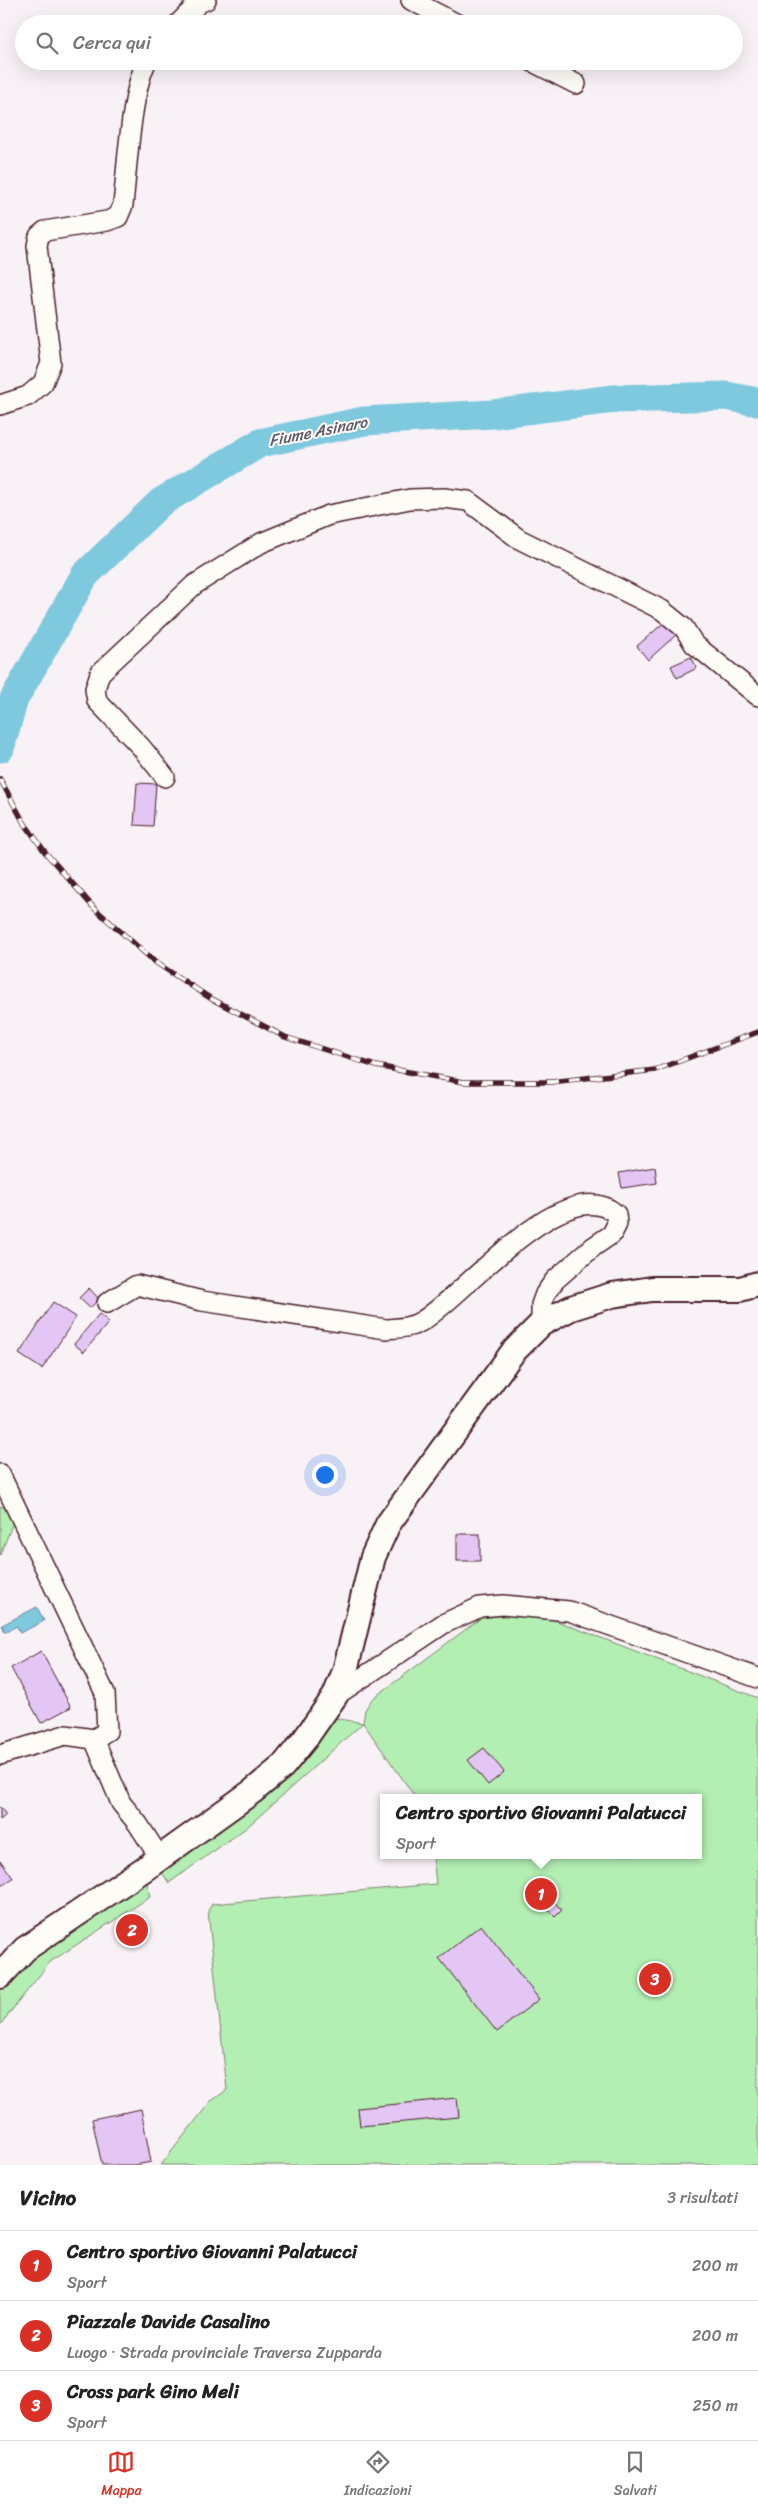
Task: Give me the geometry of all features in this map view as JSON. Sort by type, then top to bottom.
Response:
[{"type":"main road","points":[[0,1976],[25,1949],[160,1858],[253,1791],[283,1766],[323,1716],[335,1696],[355,1637],[373,1557],[388,1524],[513,1352],[541,1324],[572,1308],[612,1295],[652,1289],[740,1289],[758,1284]]},
{"type":"street","points":[[187,15],[206,0]]},
{"type":"street","points":[[411,0],[440,15]]},
{"type":"street","points":[[0,405],[28,396],[43,383],[50,368],[37,246],[39,236],[45,231],[106,221],[118,217],[137,89],[142,70]]},
{"type":"street","points":[[549,70],[576,84]]},
{"type":"street","points":[[165,777],[141,747],[97,701],[95,689],[100,673],[194,585],[261,543],[329,515],[410,499],[444,498],[468,501],[519,539],[662,610],[684,628],[694,644],[758,696]]},
{"type":"street","points":[[107,1303],[137,1285],[202,1301],[386,1329],[404,1328],[421,1322],[450,1301],[517,1239],[546,1218],[575,1207],[595,1204],[609,1208],[616,1214],[617,1224],[612,1234],[555,1280],[545,1294],[541,1305],[541,1324]]},
{"type":"street","points":[[0,1474],[105,1693],[107,1731],[94,1739],[65,1735],[0,1755]]},
{"type":"street","points":[[335,1696],[443,1624],[480,1607],[503,1605],[569,1611],[758,1678]]},
{"type":"street","points":[[94,1739],[121,1803],[138,1824],[160,1858]]},
{"type":"green space","points":[[0,1506],[17,1513],[0,1555]]},
{"type":"green space","points":[[509,1615],[549,1618],[758,1698],[758,2165],[161,2165],[210,2102],[227,2090],[208,1911],[212,1904],[436,1884],[433,1859],[702,1859],[702,1794],[413,1794],[363,1723],[365,1710],[372,1699],[481,1618]]},
{"type":"green space","points":[[334,1718],[363,1723],[246,1828],[169,1883],[159,1868]]},
{"type":"green space","points":[[146,1877],[150,1897],[50,1962],[0,2025],[0,1990],[8,1978],[23,1963],[89,1913]]},
{"type":"water","points":[[37,1607],[44,1621],[20,1633],[17,1626],[5,1632],[2,1625]]},
{"type":"building","points":[[667,620],[678,633],[648,660],[637,646]]},
{"type":"building","points":[[691,657],[697,668],[677,678],[671,666]]},
{"type":"building","points":[[137,783],[156,784],[153,826],[134,825]]},
{"type":"building","points":[[655,1167],[657,1183],[622,1188],[619,1173]]},
{"type":"building","points":[[89,1288],[99,1299],[90,1308],[79,1298]]},
{"type":"building","points":[[53,1302],[76,1317],[42,1369],[19,1354]]},
{"type":"building","points":[[99,1314],[109,1322],[84,1352],[74,1344]]},
{"type":"building","points":[[457,1534],[480,1534],[480,1561],[457,1561]]},
{"type":"building","points":[[41,1651],[71,1707],[41,1723],[11,1668]]},
{"type":"building","points":[[484,1748],[504,1772],[488,1785],[468,1760]]},
{"type":"building","points":[[0,1807],[6,1815],[0,1820]]},
{"type":"building","points":[[0,1860],[13,1878],[3,1885],[0,1881]]},
{"type":"building","points":[[538,1885],[562,1910],[555,1917],[531,1892]]},
{"type":"building","points":[[481,1925],[539,1999],[497,2032],[439,1958]]},
{"type":"building","points":[[457,2098],[459,2117],[360,2126],[358,2108]]},
{"type":"building","points":[[141,2109],[151,2162],[135,2165],[102,2165],[92,2119]]},
{"type":"waterway","name":"Fiume Asinaro","points":[[0,748],[14,699],[85,575],[161,502],[260,443],[364,421],[493,414],[614,399],[726,396],[758,402]]},
{"type":"railway","points":[[0,779],[23,821],[45,852],[94,908],[155,962],[210,998],[285,1037],[376,1066],[464,1082],[551,1082],[655,1070],[758,1032]]},
{"type":"place","name":"Centro sportivo Giovanni Palatucci","points":[[541,1894]]},
{"type":"place","name":"Piazzale Davide Casalino","points":[[132,1930]]},
{"type":"place","name":"Cross park Gino Meli","points":[[655,1979]]}]
